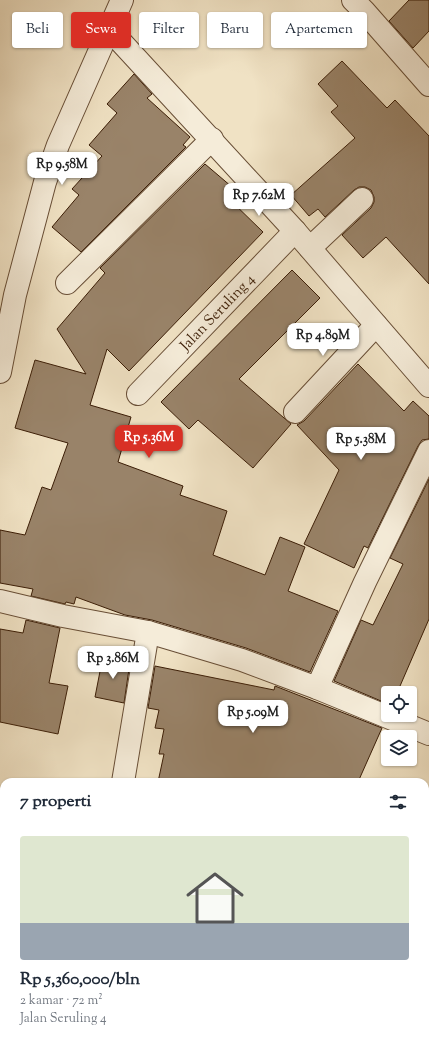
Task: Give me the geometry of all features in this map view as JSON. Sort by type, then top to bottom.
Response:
[{"type":"street","points":[[117,12],[122,0]]},
{"type":"street","points":[[364,4],[425,72]]},
{"type":"street","points":[[0,372],[15,295],[45,182],[58,145],[102,48]]},
{"type":"street","points":[[127,48],[295,231],[429,386]]},
{"type":"street","points":[[67,283],[212,139]]},
{"type":"street","points":[[310,248],[362,199]]},
{"type":"street","name":"Jalan Seruling 4","points":[[138,394],[295,231]]},
{"type":"street","points":[[295,412],[376,325]]},
{"type":"street","points":[[317,688],[365,582],[429,451]]},
{"type":"street","points":[[0,601],[63,616],[148,632],[242,660],[317,688],[429,734]]},
{"type":"street","points":[[124,778],[148,632]]},
{"type":"building","points":[[409,0],[429,0],[429,31],[413,48],[389,21]]},
{"type":"building","points":[[342,61],[387,108],[395,100],[429,136],[429,284],[386,237],[363,258],[342,235],[371,208],[374,202],[374,197],[371,190],[365,187],[359,187],[325,217],[318,209],[309,216],[291,195],[355,138],[331,112],[338,106],[318,84]]},
{"type":"building","points":[[134,74],[152,94],[147,98],[190,137],[183,145],[186,147],[81,252],[52,227],[79,195],[72,189],[102,156],[89,145],[117,113],[107,104]]},
{"type":"building","points":[[205,164],[232,187],[225,195],[263,232],[129,371],[107,349],[90,405],[131,417],[118,462],[183,486],[180,495],[227,511],[213,555],[265,575],[280,537],[305,547],[288,591],[338,611],[310,672],[246,648],[152,620],[125,615],[76,597],[74,604],[66,602],[65,604],[31,596],[33,589],[0,583],[0,530],[25,535],[42,487],[51,490],[68,443],[15,428],[35,360],[86,374],[57,329],[105,273],[100,268]]},
{"type":"building","points":[[292,270],[320,298],[239,379],[291,424],[253,468],[198,420],[189,429],[161,402]]},
{"type":"building","points":[[358,364],[404,411],[413,401],[429,416],[429,439],[422,440],[418,446],[368,548],[364,546],[354,568],[304,544],[339,470],[297,425],[304,421]]},
{"type":"building","points":[[429,479],[429,619],[400,686],[381,686],[381,701],[334,681],[361,620],[373,625],[403,564],[390,558]]},
{"type":"building","points":[[26,620],[60,628],[49,683],[68,686],[58,734],[0,722],[0,629],[23,633]]},
{"type":"building","points":[[103,656],[130,662],[124,703],[95,697]]},
{"type":"building","points":[[155,666],[274,690],[275,686],[382,728],[360,778],[159,778],[164,754],[159,754],[164,729],[155,728],[159,710],[148,708]]}]
